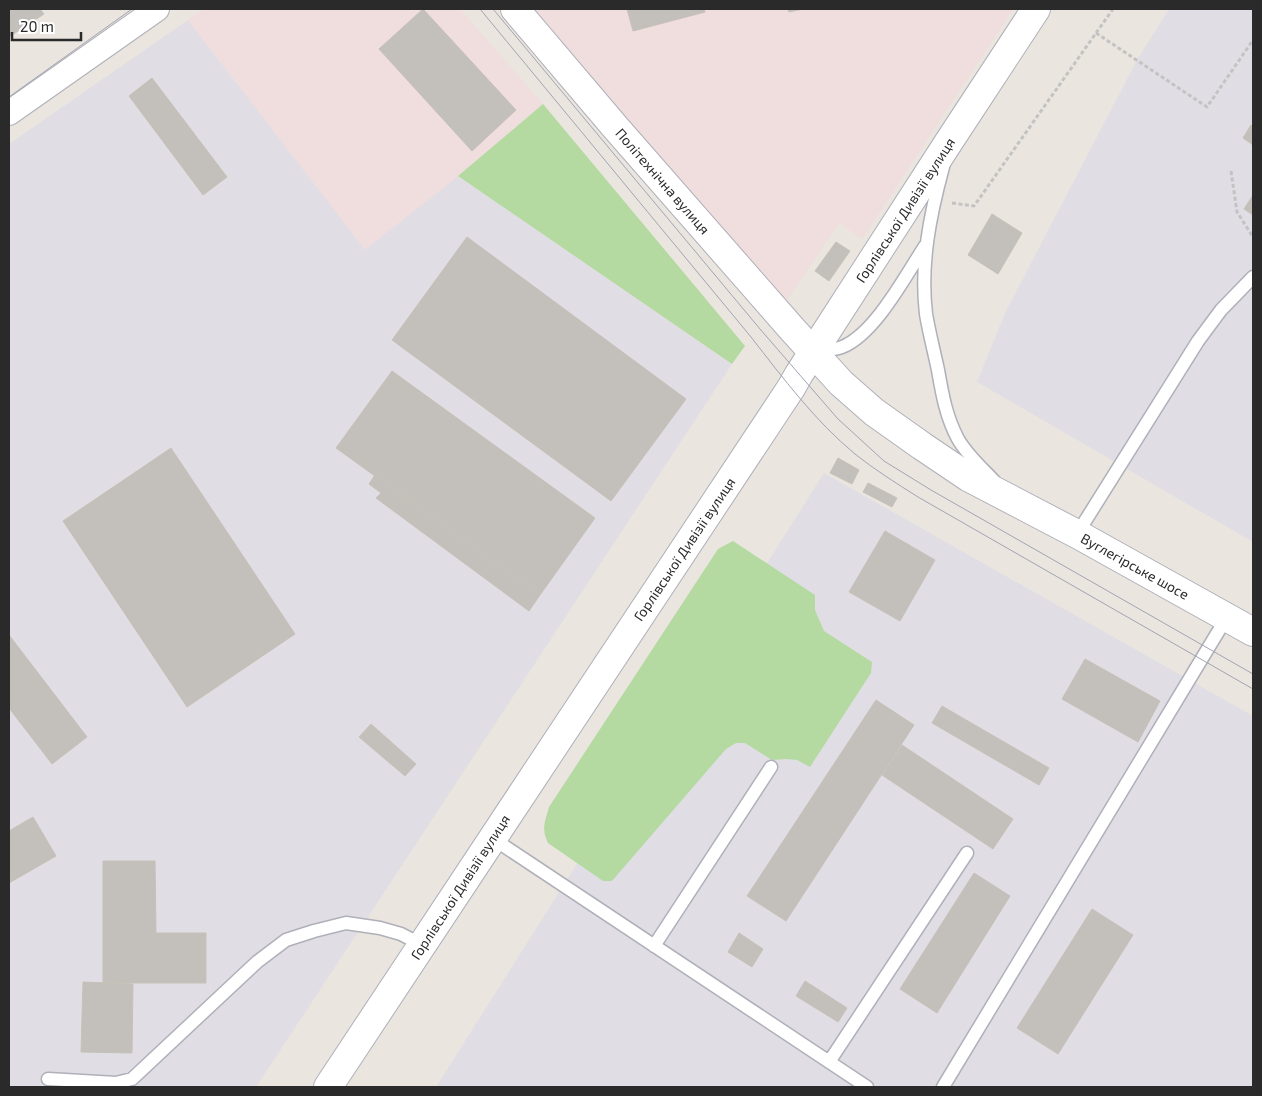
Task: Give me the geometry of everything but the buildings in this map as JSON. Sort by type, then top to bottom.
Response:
[{"type":"main road","name":"Політехнічна вулиця","points":[[515,9],[841,383],[874,412],[922,446],[968,477],[1016,503]]},
{"type":"main road","name":"Горлівської Дивізії вулиця","points":[[328,1087],[786,396],[813,351],[1036,9]]},
{"type":"main road","name":"Вуглегірське шосе","points":[[1016,503],[1077,534],[1253,632]]},
{"type":"street","points":[[9,113],[157,9]]},
{"type":"lane","points":[[950,140],[934,201],[926,244],[924,276],[926,314],[946,412],[958,439],[972,459],[1016,503]]},
{"type":"lane","points":[[813,351],[841,348],[856,338],[879,316],[926,244]]},
{"type":"lane","points":[[1077,534],[1198,341],[1221,310],[1253,277]]},
{"type":"lane","points":[[943,1087],[1227,617]]},
{"type":"lane","points":[[654,946],[771,767]]},
{"type":"lane","points":[[492,838],[867,1087]]},
{"type":"lane","points":[[829,1062],[967,853]]},
{"type":"lane","points":[[48,1079],[116,1083],[132,1079],[257,962],[286,940],[346,923],[380,928],[401,934],[422,944]]},
{"type":"lane","points":[[953,1087],[954,1069]]},
{"type":"path","points":[[934,201],[974,206],[1112,9]]},
{"type":"path","points":[[1096,33],[1207,107],[1253,40]]},
{"type":"path","points":[[1231,171],[1237,212],[1253,238]]},
{"type":"shaded area","points":[[204,9],[460,9],[543,104],[458,176],[365,250],[188,20]]},
{"type":"shaded area","points":[[534,9],[1013,9],[862,239],[839,223],[785,303]]},
{"type":"shaded area","points":[[1169,9],[1253,9],[1253,542],[977,382],[1005,313],[1137,60]]},
{"type":"shaded area","points":[[188,20],[365,249],[458,176],[732,364],[256,1087],[9,1087],[9,144]]},
{"type":"shaded area","points":[[824,473],[1253,716],[1253,1087],[436,1087]]},
{"type":"green space","points":[[543,104],[745,346],[732,364],[458,176]]},
{"type":"green space","points":[[733,541],[815,595],[815,610],[824,631],[872,662],[871,673],[810,767],[797,760],[772,760],[745,743],[736,743],[726,749],[612,881],[603,881],[548,843],[544,829],[549,807],[718,549]]},
{"type":"tram line","points":[[9,97],[132,9]]},
{"type":"tram line","points":[[480,9],[775,368],[826,428],[840,441],[870,466],[918,497],[1253,689]]},
{"type":"tram line","points":[[493,9],[760,329],[838,419],[884,461],[931,490],[1253,674]]}]
